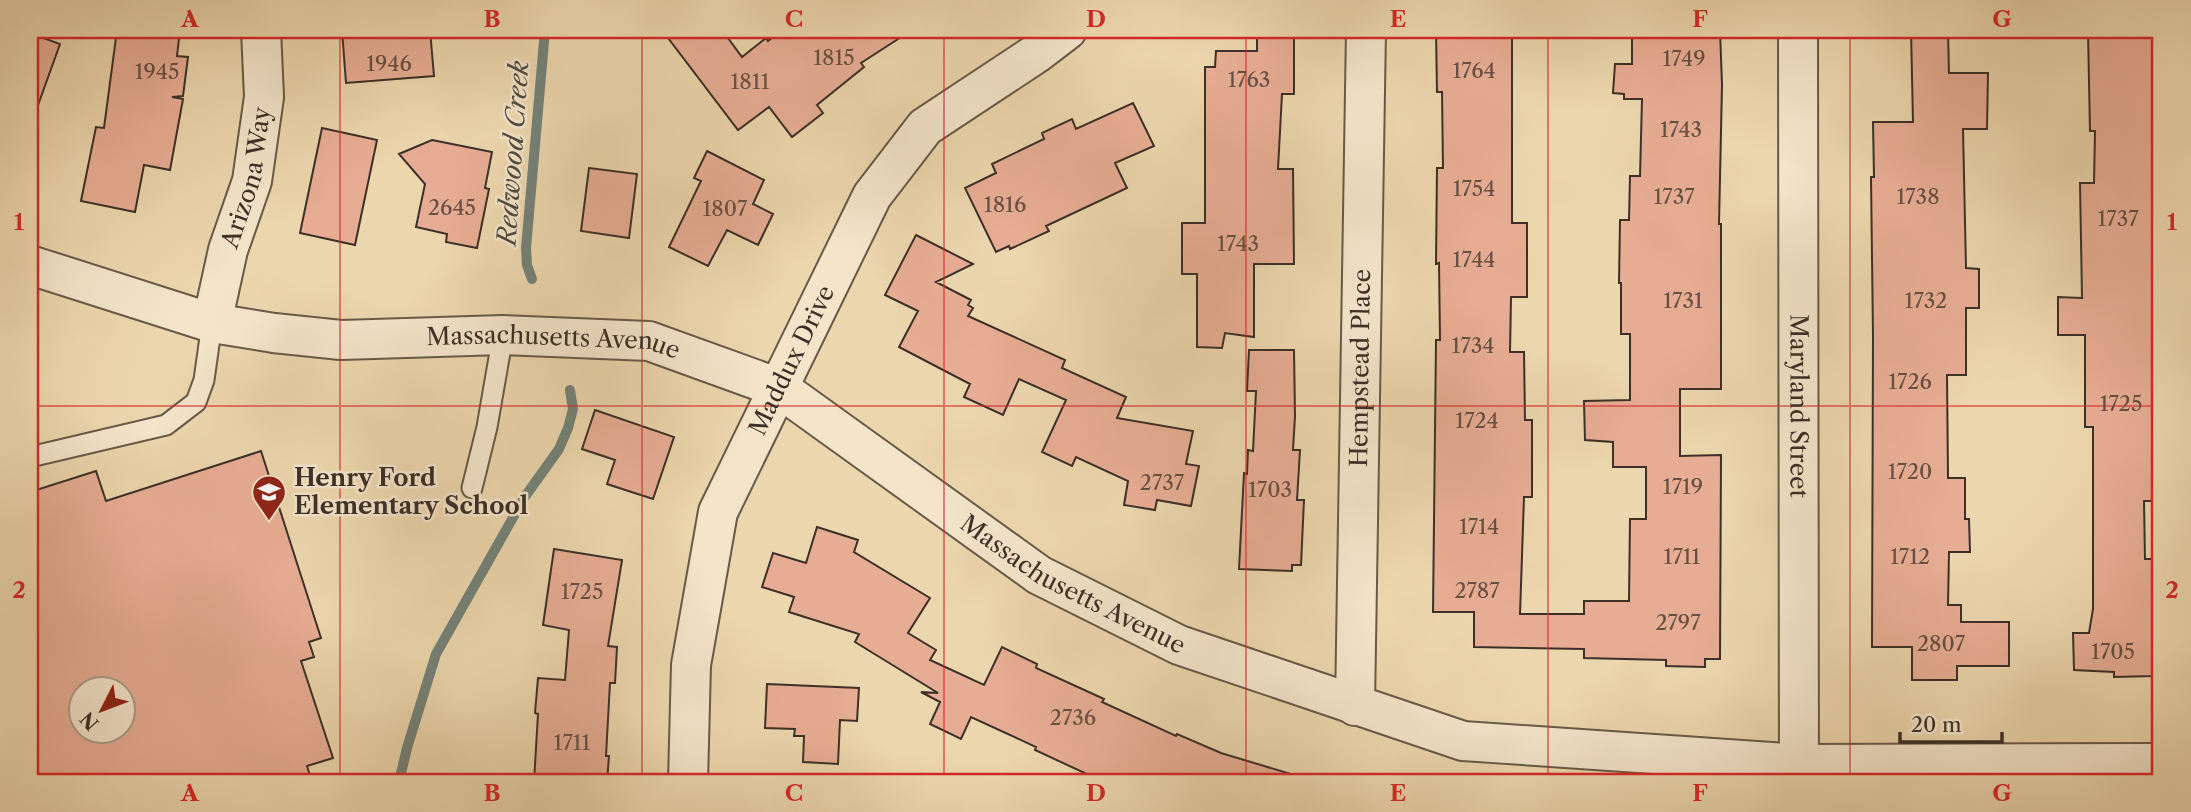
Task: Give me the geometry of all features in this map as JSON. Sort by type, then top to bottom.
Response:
[{"type":"street","name":"Arizona Way","points":[[212,323],[228,250],[252,181],[264,97],[261,30]]},
{"type":"street","name":"Maddux Drive","points":[[688,782],[691,665],[718,512],[872,196],[925,127],[1037,54],[1067,30]]},
{"type":"street","name":"Hempstead Place","points":[[1355,706],[1366,30]]},
{"type":"street","name":"Maryland Street","points":[[1798,30],[1800,773]]},
{"type":"street","name":"Massachusetts Avenue","points":[[30,265],[212,323],[274,333],[341,340],[503,335],[649,341],[779,388],[1039,575],[1179,645],[1462,741],[1800,773],[2161,763]]},
{"type":"lane","points":[[30,457],[166,425],[196,401],[204,380],[212,323]]},
{"type":"lane","points":[[472,488],[492,404],[503,335]]},
{"type":"building","points":[[117,30],[180,30],[177,56],[188,57],[183,96],[172,97],[183,99],[170,170],[144,165],[135,212],[81,201],[96,127],[104,128]]},
{"type":"building","points":[[342,30],[430,30],[434,76],[346,83]]},
{"type":"building","points":[[662,30],[722,30],[742,57],[766,38],[768,41],[782,30],[912,30],[861,63],[864,67],[817,105],[823,113],[792,137],[769,107],[738,130]]},
{"type":"building","points":[[1257,30],[1294,30],[1294,94],[1282,94],[1278,169],[1293,169],[1294,264],[1254,264],[1254,337],[1225,333],[1222,348],[1197,347],[1197,274],[1182,274],[1182,223],[1205,223],[1205,67],[1215,67],[1216,51],[1257,51]]},
{"type":"building","points":[[1436,30],[1512,30],[1512,223],[1527,223],[1527,297],[1511,297],[1510,352],[1524,352],[1525,420],[1532,420],[1532,497],[1524,497],[1520,614],[1584,614],[1584,601],[1629,601],[1630,519],[1646,519],[1646,467],[1613,467],[1613,442],[1585,440],[1584,401],[1630,400],[1630,334],[1621,334],[1620,220],[1629,220],[1630,176],[1640,176],[1642,99],[1624,99],[1624,94],[1613,93],[1615,64],[1632,64],[1632,30],[1720,30],[1721,389],[1680,389],[1680,456],[1721,455],[1720,659],[1705,659],[1705,667],[1666,666],[1666,660],[1584,658],[1584,649],[1474,647],[1474,612],[1433,612],[1436,340],[1440,340],[1439,263],[1436,264],[1437,168],[1443,168],[1442,92],[1437,92]]},
{"type":"building","points":[[1911,30],[1948,30],[1949,73],[1988,73],[1987,129],[1963,129],[1966,268],[1979,269],[1979,308],[1966,308],[1966,375],[1947,375],[1948,478],[1965,478],[1965,519],[1969,519],[1970,552],[1949,552],[1948,605],[1961,605],[1961,622],[2009,622],[2009,666],[1957,666],[1957,680],[1912,680],[1912,647],[1872,647],[1873,122],[1913,122]]},
{"type":"building","points":[[2088,30],[2156,30],[2160,181],[2159,304],[2156,304],[2155,372],[2158,421],[2152,501],[2144,501],[2145,559],[2156,559],[2156,592],[2152,592],[2154,676],[2114,677],[2114,672],[2074,670],[2073,633],[2089,633],[2093,609],[2093,427],[2085,427],[2085,335],[2058,335],[2058,297],[2082,298],[2080,183],[2094,183],[2095,131],[2090,131]]},
{"type":"building","points":[[30,33],[60,44],[33,119],[30,118]]},
{"type":"building","points":[[1133,103],[1154,146],[1115,163],[1127,188],[1046,226],[1049,231],[1010,249],[1009,246],[996,252],[965,188],[996,173],[992,164],[1044,139],[1042,133],[1072,119],[1076,129]]},
{"type":"building","points":[[322,128],[377,140],[355,245],[300,233]]},
{"type":"building","points":[[432,140],[492,152],[485,188],[489,189],[477,248],[446,242],[447,234],[416,227],[425,184],[399,154]]},
{"type":"building","points":[[707,151],[764,180],[753,204],[773,214],[758,245],[727,230],[708,266],[669,247],[701,181],[694,178]]},
{"type":"building","points":[[589,168],[637,174],[629,238],[581,231]]},
{"type":"building","points":[[916,235],[973,264],[936,282],[971,300],[968,305],[973,308],[968,316],[1065,360],[1062,368],[1126,397],[1117,418],[1193,431],[1186,464],[1199,466],[1191,506],[1157,500],[1155,510],[1124,505],[1128,481],[1076,457],[1072,466],[1042,452],[1066,400],[1019,379],[1003,415],[964,397],[970,384],[899,347],[918,311],[885,295]]},
{"type":"building","points":[[1249,350],[1294,350],[1293,450],[1300,450],[1297,500],[1304,500],[1301,565],[1292,565],[1292,571],[1239,569],[1244,473],[1247,474],[1248,450],[1253,451],[1256,391],[1247,391]]},
{"type":"building","points":[[595,410],[674,437],[653,499],[607,484],[615,460],[582,449]]},
{"type":"building","points":[[261,451],[321,638],[309,642],[314,657],[301,661],[333,758],[307,766],[312,782],[41,782],[30,748],[30,492],[96,471],[106,501]]},
{"type":"building","points":[[817,527],[858,540],[854,552],[930,598],[908,633],[936,650],[930,660],[984,685],[1002,647],[1037,664],[1036,668],[1104,699],[1102,702],[1176,736],[1177,734],[1221,753],[1294,775],[1293,782],[1104,782],[971,717],[961,739],[930,724],[940,702],[921,692],[938,693],[855,642],[859,634],[789,612],[794,597],[762,587],[773,553],[806,563]]},
{"type":"building","points":[[554,549],[622,560],[608,646],[617,647],[615,683],[610,683],[607,782],[534,782],[538,678],[565,680],[569,630],[543,625]]},
{"type":"building","points":[[767,684],[859,688],[857,721],[840,720],[838,764],[803,762],[804,736],[794,736],[795,729],[765,728]]},
{"type":"waterway","name":"Redwood Creek","points":[[532,279],[527,265],[526,248],[545,30]]},
{"type":"waterway","name":"Redwood Creek","points":[[399,782],[436,654],[524,498],[559,449],[573,409],[570,390]]},
{"type":"place","name":"Henry Ford Elementary School","points":[[269,522]]}]
